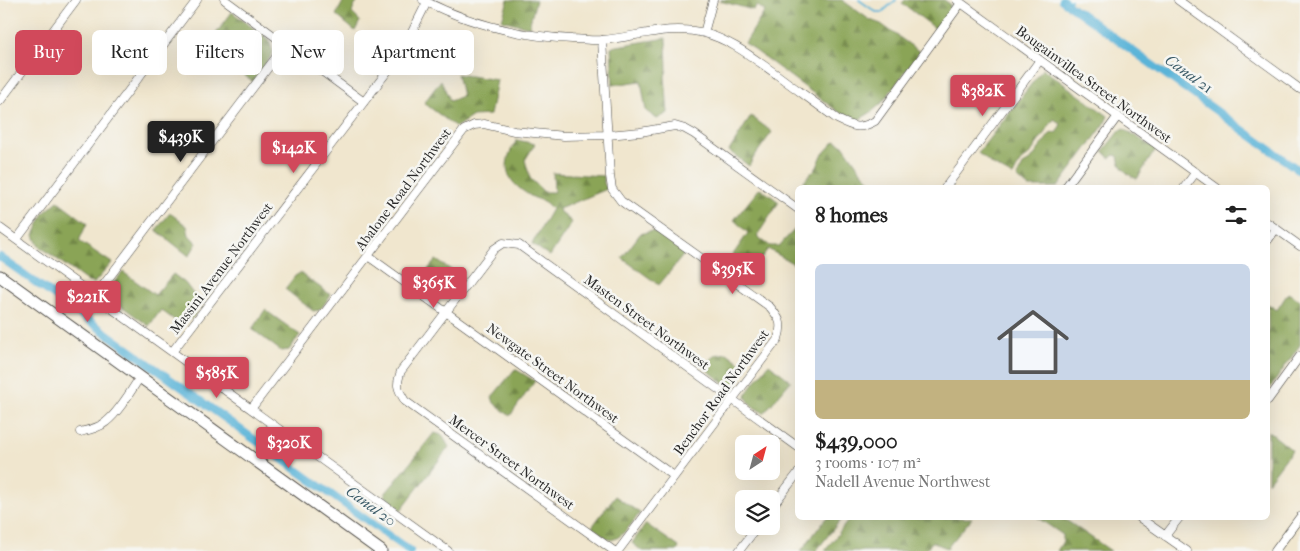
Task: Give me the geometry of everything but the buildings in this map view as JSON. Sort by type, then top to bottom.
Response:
[{"type":"main road","points":[[0,276],[381,551]]},
{"type":"street","points":[[0,101],[76,0]]},
{"type":"street","points":[[16,239],[197,0]]},
{"type":"street","points":[[225,0],[272,34]]},
{"type":"street","points":[[704,33],[713,0]]},
{"type":"street","points":[[1178,0],[1300,89]]},
{"type":"street","points":[[425,1],[452,14],[488,26],[522,34],[602,40],[664,30],[704,33],[737,47],[852,127],[865,126],[874,121],[959,2]]},
{"type":"street","name":"Massini Avenue Northwest","points":[[172,352],[393,64],[412,32],[425,1]]},
{"type":"street","name":"Bougainvillea Street Northwest","points":[[959,2],[1213,185]]},
{"type":"street","name":"Benchor Road Northwest","points":[[602,40],[612,189],[621,201],[770,307],[778,317],[781,328],[778,339],[618,551]]},
{"type":"street","points":[[946,185],[1040,60]]},
{"type":"street","points":[[95,296],[272,62]]},
{"type":"street","points":[[328,75],[364,102]]},
{"type":"street","points":[[1067,185],[1118,116]]},
{"type":"street","name":"Abalone Road Northwest","points":[[250,409],[464,130],[474,125],[484,124],[514,131],[564,136],[643,132],[675,126],[685,128],[795,207]]},
{"type":"street","points":[[1186,185],[1196,172]]},
{"type":"street","points":[[1270,224],[1300,246]]},
{"type":"street","points":[[0,228],[448,551]]},
{"type":"street","points":[[1270,237],[1276,229]]},
{"type":"street","name":"Masten Street Northwest","points":[[446,312],[494,249],[503,243],[519,245],[795,445]]},
{"type":"street","name":"Newgate Street Northwest","points":[[368,256],[674,476]]},
{"type":"street","name":"Mercer Street Northwest","points":[[446,312],[401,371],[397,382],[398,390],[405,401],[614,551]]},
{"type":"street","points":[[1270,397],[1300,356]]},
{"type":"street","points":[[80,432],[96,428],[107,422],[140,377]]},
{"type":"street","points":[[780,496],[795,477]]},
{"type":"street","points":[[1274,551],[1300,517]]},
{"type":"street","points":[[1143,520],[1187,551]]},
{"type":"street","points":[[1165,536],[1177,520]]},
{"type":"street","points":[[739,551],[751,535]]},
{"type":"green space","points":[[343,0],[359,0],[352,13],[360,21],[356,30],[336,15]]},
{"type":"green space","points":[[508,0],[536,0],[529,27],[502,20]]},
{"type":"green space","points":[[721,0],[842,0],[870,20],[881,24],[920,52],[882,103],[858,120],[840,113],[745,43],[765,11],[757,6],[753,10]]},
{"type":"green space","points":[[905,0],[944,0],[950,4],[950,8],[942,24],[936,29],[902,3]]},
{"type":"green space","points":[[232,12],[256,30],[219,30]]},
{"type":"green space","points":[[262,35],[269,40],[272,54],[262,69]]},
{"type":"green space","points":[[666,38],[667,70],[665,76],[668,113],[657,119],[646,111],[641,81],[613,85],[611,47]]},
{"type":"green space","points":[[1043,69],[1108,116],[1104,125],[1059,185],[1026,185],[1017,177],[1023,165],[1030,161],[1050,134],[1057,132],[1061,124],[1054,119],[1030,154],[1020,162],[1013,176],[993,165],[978,153]]},
{"type":"green space","points":[[244,75],[258,75],[253,82]]},
{"type":"green space","points":[[457,75],[497,80],[490,115],[473,116],[456,127],[424,103],[441,80],[450,101],[462,96]]},
{"type":"green space","points":[[751,116],[772,132],[749,166],[729,151]]},
{"type":"green space","points":[[1124,129],[1156,149],[1137,179],[1124,170],[1118,156],[1114,155],[1110,158],[1103,151],[1119,131]]},
{"type":"green space","points":[[517,140],[535,144],[525,160],[530,178],[544,192],[554,192],[553,173],[604,176],[604,183],[607,189],[559,209],[572,222],[550,256],[532,244],[552,209],[514,183],[508,171],[509,157]]},
{"type":"green space","points":[[835,141],[843,145],[861,171],[875,185],[800,185],[817,167],[822,155]]},
{"type":"green space","points":[[760,188],[779,202],[757,236],[770,246],[779,246],[795,229],[795,264],[768,249],[746,278],[727,263],[748,233],[734,220]]},
{"type":"green space","points":[[58,201],[87,223],[79,241],[112,263],[94,283],[88,282],[38,245],[34,235],[44,213]]},
{"type":"green space","points":[[170,213],[187,226],[189,235],[197,243],[189,256],[156,230]]},
{"type":"green space","points":[[652,231],[668,238],[686,252],[659,285],[622,258],[640,234]]},
{"type":"green space","points":[[436,260],[465,279],[452,291],[440,298],[417,282]]},
{"type":"green space","points":[[123,272],[155,295],[173,274],[185,283],[201,304],[193,317],[181,325],[161,310],[149,326],[109,297],[108,289]]},
{"type":"green space","points":[[300,273],[331,295],[320,310],[313,311],[285,289],[295,276]]},
{"type":"green space","points":[[1288,293],[1300,300],[1300,345],[1270,388],[1270,305],[1277,310]]},
{"type":"green space","points":[[265,310],[300,335],[289,350],[281,351],[252,329]]},
{"type":"green space","points":[[727,353],[747,368],[735,385],[726,385],[706,369],[704,365],[715,355]]},
{"type":"green space","points":[[769,364],[791,381],[764,413],[752,406],[746,397],[748,391]]},
{"type":"green space","points":[[515,369],[535,381],[510,416],[494,403],[492,397]]},
{"type":"green space","points":[[434,433],[442,435],[449,447],[401,510],[384,495]]},
{"type":"green space","points":[[1270,433],[1292,450],[1270,479]]},
{"type":"green space","points":[[615,496],[640,513],[621,535],[612,540],[592,527]]},
{"type":"green space","points":[[824,520],[840,520],[816,551],[801,551]]},
{"type":"green space","points":[[848,520],[970,520],[947,548],[932,542],[925,551],[825,551]]},
{"type":"green space","points":[[1041,520],[1066,520],[1111,551],[1057,551],[1063,541],[1063,535]]},
{"type":"green space","points":[[646,524],[679,547],[677,551],[642,551],[632,543]]},
{"type":"waterway","points":[[859,0],[876,12],[882,12],[896,0]]},
{"type":"waterway","name":"Canal 21","points":[[1062,0],[1300,171]]},
{"type":"waterway","name":"Canal 21","points":[[1067,4],[1071,0]]},
{"type":"waterway","name":"Canal 20","points":[[0,257],[410,551]]}]
